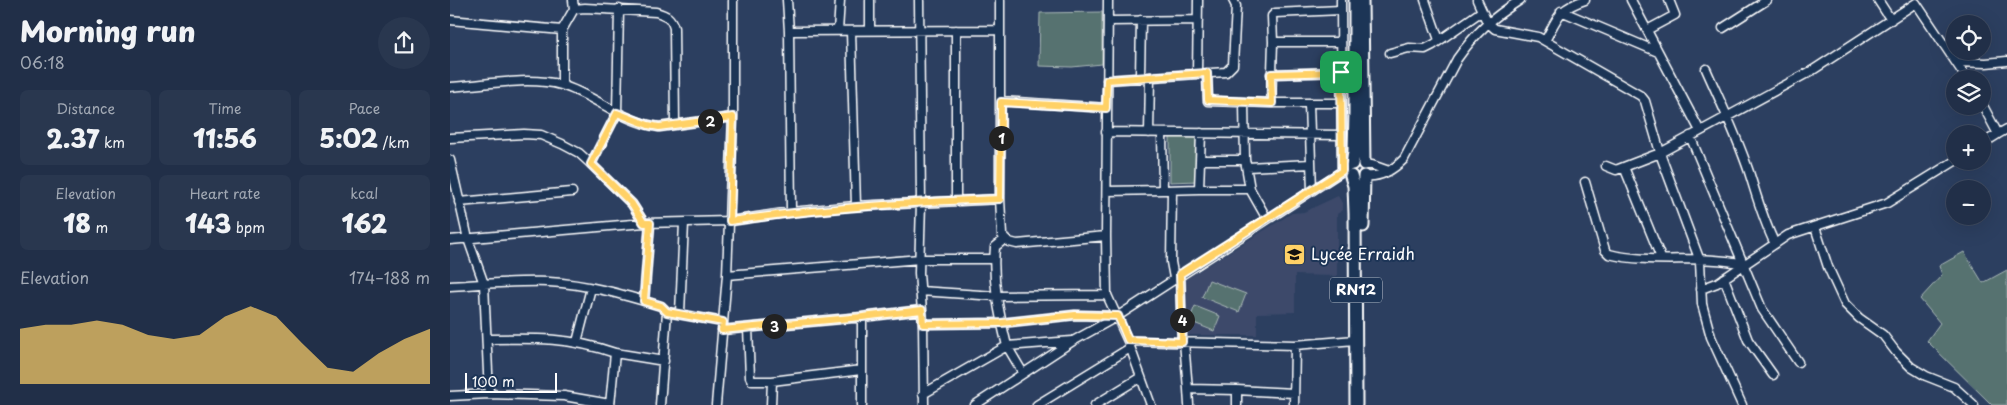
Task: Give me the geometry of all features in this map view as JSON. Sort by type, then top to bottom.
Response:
[{"type":"highway","name":"RN12","points":[[1355,0],[1354,152],[1349,170],[1354,186],[1355,214],[1356,405]]},
{"type":"highway","name":"RN12","points":[[1362,0],[1365,170],[1363,405]]},
{"type":"highway","points":[[1349,170],[1356,179],[1365,170]]},
{"type":"street","points":[[562,85],[562,30],[574,10],[573,0]]},
{"type":"street","points":[[716,405],[728,275],[733,117],[733,0]]},
{"type":"street","points":[[787,0],[791,212]]},
{"type":"street","points":[[838,30],[840,0]]},
{"type":"street","points":[[870,0],[870,30]]},
{"type":"street","points":[[919,0],[920,292],[923,324],[924,405]]},
{"type":"street","points":[[1000,0],[1000,199],[1001,230],[1005,239],[1017,244],[1106,236]]},
{"type":"street","points":[[1108,0],[1106,108],[1108,295],[1129,344],[1150,405]]},
{"type":"street","points":[[1197,74],[1198,0]]},
{"type":"street","points":[[1107,80],[1226,72],[1233,65],[1236,6],[1233,0]]},
{"type":"street","points":[[975,405],[987,402],[1023,373],[1073,341],[1118,316],[1312,190],[1349,170],[1341,135],[1341,0]]},
{"type":"street","points":[[1425,0],[1439,40]]},
{"type":"street","points":[[1477,0],[1488,22],[1495,29],[1538,37],[1641,96],[1645,101],[1660,153],[1700,261],[1702,304],[1712,337],[1742,405]]},
{"type":"street","points":[[1389,171],[1372,165],[1365,170],[1376,176],[1389,171],[1404,159],[1457,60],[1476,33],[1488,22],[1520,0]]},
{"type":"street","points":[[1545,41],[1561,11],[1568,6],[1585,0]]},
{"type":"street","points":[[1631,0],[1700,131]]},
{"type":"street","points":[[1647,30],[1675,15],[1669,0]]},
{"type":"street","points":[[1723,28],[1758,3],[1768,0]]},
{"type":"street","points":[[1878,0],[1891,20]]},
{"type":"street","points":[[1606,166],[1616,170],[1660,153],[1813,70],[1918,2],[1961,70]]},
{"type":"street","points":[[574,10],[619,9],[656,12],[666,14],[672,20],[674,28],[675,125]]},
{"type":"street","points":[[591,164],[617,113],[619,9]]},
{"type":"street","points":[[1272,103],[1272,16],[1275,13],[1341,10]]},
{"type":"street","points":[[1390,53],[1409,48],[1425,49],[1482,11]]},
{"type":"street","points":[[1561,11],[1658,52]]},
{"type":"street","points":[[450,20],[562,30]]},
{"type":"street","points":[[1108,20],[1198,20]]},
{"type":"street","points":[[1140,77],[1141,20]]},
{"type":"street","points":[[851,30],[856,206]]},
{"type":"street","points":[[956,30],[956,200]]},
{"type":"street","points":[[789,31],[1000,30]]},
{"type":"street","points":[[1272,42],[1340,42]]},
{"type":"street","points":[[1956,62],[1986,63],[2007,61]]},
{"type":"street","points":[[1706,69],[1728,116],[1749,171],[1763,220],[1775,244]]},
{"type":"street","points":[[1271,74],[1341,72]]},
{"type":"street","points":[[1207,73],[1208,100],[1244,103],[1341,103]]},
{"type":"street","points":[[1149,133],[1150,77]]},
{"type":"street","points":[[450,88],[531,82],[562,85],[617,113],[648,125],[659,127],[733,117]]},
{"type":"street","points":[[1001,102],[1106,108]]},
{"type":"street","points":[[1244,103],[1246,163],[1250,189],[1267,219]]},
{"type":"street","points":[[1310,104],[1312,190]]},
{"type":"street","points":[[1988,115],[1998,134]]},
{"type":"street","points":[[1991,138],[2007,129]]},
{"type":"street","points":[[1106,132],[1341,135]]},
{"type":"street","points":[[1162,133],[1163,190]]},
{"type":"street","points":[[1199,189],[1201,133]]},
{"type":"street","points":[[450,138],[524,134],[541,135],[579,153],[632,204],[647,223],[644,301]]},
{"type":"street","points":[[1690,136],[1762,309],[1798,362]]},
{"type":"street","points":[[450,160],[453,186],[460,202],[468,239],[484,284],[489,394]]},
{"type":"street","points":[[1201,160],[1311,164]]},
{"type":"street","points":[[1624,167],[1660,258]]},
{"type":"street","points":[[1701,289],[1724,278],[1788,235],[1887,203],[1946,167]]},
{"type":"street","points":[[1585,182],[1605,250],[1609,254],[1700,261],[1726,260],[1744,264]]},
{"type":"street","points":[[1107,191],[1250,189]]},
{"type":"street","points":[[1172,190],[1172,262],[1177,276],[1189,405]]},
{"type":"street","points":[[460,202],[572,192]]},
{"type":"street","points":[[450,240],[647,223],[684,224],[730,221],[791,212],[856,206],[1000,199]]},
{"type":"street","points":[[680,313],[684,224]]},
{"type":"street","points":[[1814,227],[1828,267],[1845,304],[1859,318],[1883,335],[1911,367],[1926,376],[1954,387],[1974,405]]},
{"type":"street","points":[[1005,239],[995,247],[996,296],[1007,346],[1023,373]]},
{"type":"street","points":[[728,275],[920,259],[994,259]]},
{"type":"street","points":[[1724,278],[1748,340],[1773,375]]},
{"type":"street","points":[[450,286],[549,282],[591,288],[644,301],[661,306],[667,312],[680,313],[722,326],[748,328],[922,310]]},
{"type":"street","points":[[577,342],[591,288]]},
{"type":"street","points":[[920,292],[996,296],[1108,295]]},
{"type":"street","points":[[660,405],[667,312]]},
{"type":"street","points":[[923,324],[1001,323],[1075,315],[1118,316]]},
{"type":"street","points":[[862,317],[862,405]]},
{"type":"street","points":[[748,328],[750,377],[752,381],[772,381],[861,370]]},
{"type":"street","points":[[487,340],[549,338],[577,342],[615,353],[664,362]]},
{"type":"street","points":[[1038,405],[1129,344],[1183,342],[1295,345],[1355,340]]},
{"type":"street","points":[[923,394],[1007,346],[1073,341]]},
{"type":"street","points":[[1294,405],[1295,345]]},
{"type":"street","points":[[450,396],[489,394],[564,396],[610,405],[615,353]]},
{"type":"street","points":[[1095,405],[1141,377]]},
{"type":"street","points":[[771,405],[772,381]]},
{"type":"street","points":[[1188,389],[1294,393]]},
{"type":"street","points":[[1236,405],[1237,390]]},
{"type":"street","points":[[563,405],[564,396]]},
{"type":"shaded area","points":[[1338,196],[1343,210],[1337,214],[1337,276],[1295,275],[1295,312],[1257,313],[1257,335],[1183,335],[1183,281],[1292,213],[1304,212]]},
{"type":"green space","points":[[1102,12],[1102,64],[1072,67],[1039,66],[1040,13]]},
{"type":"green space","points":[[1170,136],[1197,136],[1198,181],[1170,182]]},
{"type":"green space","points":[[1964,252],[1983,283],[2007,270],[2007,405],[1992,405],[1927,341],[1940,323],[1920,299],[1942,275],[1939,266]]},
{"type":"green space","points":[[1209,280],[1246,294],[1239,312],[1202,297]]},
{"type":"green space","points":[[1195,306],[1220,316],[1214,331],[1189,321]]},
{"type":"place","name":"Lycée Erraidh","points":[[1295,254]]},
{"type":"route","points":[[1341,72],[1342,171],[1180,274],[1182,342],[1128,340],[1118,316],[1095,314],[1001,323],[923,324],[922,310],[722,330],[723,322],[667,312],[661,306],[644,301],[650,223],[644,223],[632,204],[591,164],[617,113],[631,120],[659,127],[733,117],[730,221],[791,212],[856,206],[1000,199],[1001,102],[1106,108],[1107,80],[1207,73],[1208,100],[1237,103],[1272,103],[1271,74],[1341,72]]}]
